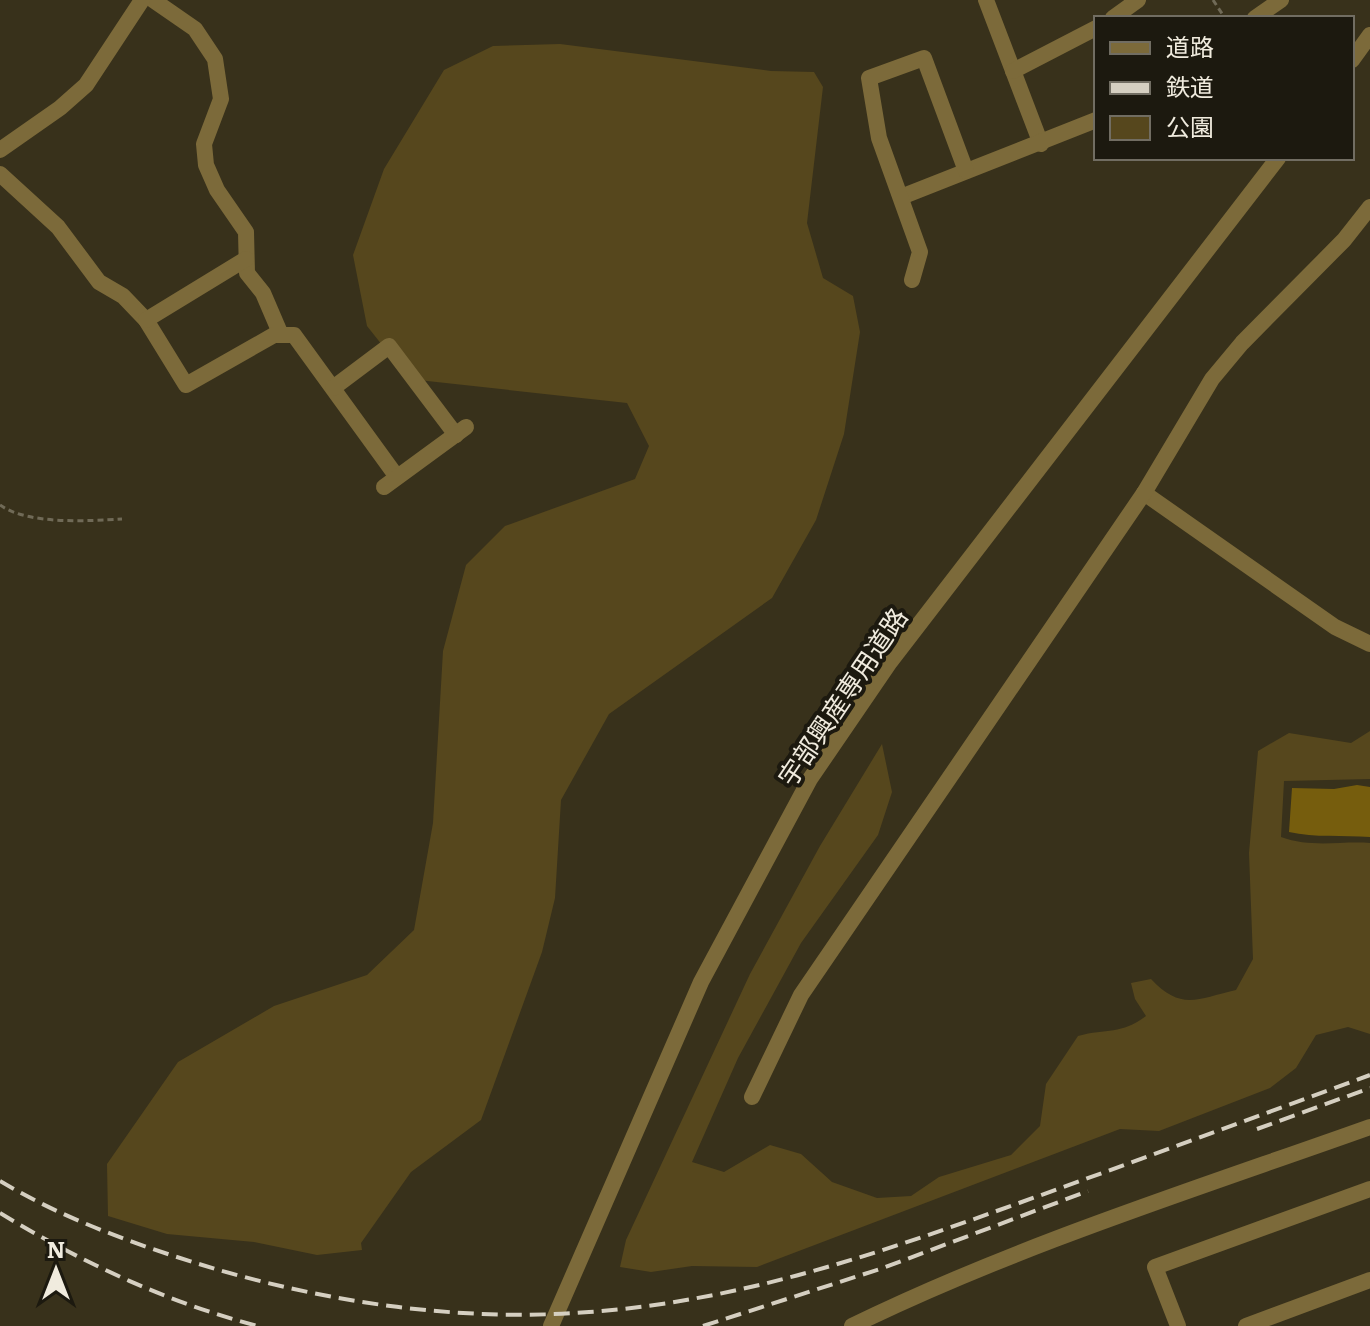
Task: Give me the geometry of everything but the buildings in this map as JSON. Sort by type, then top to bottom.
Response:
[{"type":"street","points":[[0,150],[60,108],[86,85],[142,0]]},
{"type":"street","points":[[153,0],[195,29],[215,59],[221,99],[203,155],[217,190],[246,232],[247,273],[263,293],[281,335]]},
{"type":"street","points":[[986,0],[1041,144]]},
{"type":"street","points":[[1116,16],[1138,0]]},
{"type":"street","points":[[1258,16],[1281,0]]},
{"type":"street","points":[[1013,71],[1094,29]]},
{"type":"street","points":[[1354,57],[1370,35]]},
{"type":"street","points":[[912,280],[920,252],[879,138],[869,78],[924,58],[966,171]]},
{"type":"street","points":[[901,197],[1094,121]]},
{"type":"street","name":"宇部興産専用道路","points":[[551,1326],[701,982],[810,779],[890,662],[1276,160]]},
{"type":"street","points":[[0,174],[58,227],[99,282],[123,296],[146,320],[186,385],[274,335],[294,335],[333,388],[390,482],[461,431],[389,346],[333,388]]},
{"type":"street","points":[[752,1097],[801,995],[1144,493],[1212,379],[1242,343],[1344,240],[1370,207]]},
{"type":"street","points":[[146,320],[246,259]]},
{"type":"street","points":[[1144,493],[1335,627],[1370,644]]},
{"type":"street","points":[[852,1326],[934,1287],[1020,1253],[1370,1127]]},
{"type":"street","points":[[1178,1326],[1155,1267],[1370,1189]]},
{"type":"street","points":[[1246,1326],[1370,1280]]},
{"type":"path","points":[[0,505],[27,515],[68,521],[122,519]]},
{"type":"green space","points":[[560,44],[771,71],[814,72],[823,87],[807,223],[823,278],[853,296],[860,332],[844,434],[816,520],[772,598],[609,714],[561,800],[555,898],[542,952],[481,1120],[411,1172],[361,1243],[362,1250],[317,1255],[254,1242],[167,1234],[108,1216],[107,1164],[178,1062],[274,1006],[367,975],[414,930],[433,823],[443,651],[466,565],[505,526],[635,479],[649,446],[627,403],[409,379],[367,326],[353,255],[384,169],[444,70],[493,46]]},
{"type":"green space","points":[[1370,731],[1370,779],[1284,781],[1281,837],[1314,843],[1370,843],[1370,1034],[1348,1027],[1316,1035],[1296,1068],[1270,1088],[1159,1131],[1120,1129],[757,1267],[692,1266],[651,1272],[620,1267],[626,1240],[750,974],[820,846],[882,744],[892,792],[878,835],[801,943],[738,1058],[692,1162],[724,1172],[770,1145],[801,1154],[832,1182],[877,1198],[911,1196],[939,1177],[1011,1155],[1040,1126],[1046,1084],[1078,1036],[1121,1029],[1146,1016],[1135,999],[1131,983],[1151,979],[1171,995],[1190,1000],[1236,990],[1253,959],[1249,853],[1258,751],[1289,733],[1351,743]]},
{"type":"shaded area","points":[[1357,785],[1370,787],[1370,837],[1289,832],[1292,788],[1334,789]]},
{"type":"railway","points":[[0,1181],[52,1209],[135,1243],[264,1282],[402,1308],[496,1314],[589,1312],[700,1298],[861,1257],[1370,1075]]},
{"type":"railway","points":[[1257,1129],[1370,1088]]},
{"type":"railway","points":[[703,1326],[883,1268],[1088,1191]]},
{"type":"railway","points":[[0,1213],[125,1279],[190,1305],[258,1326]]}]
